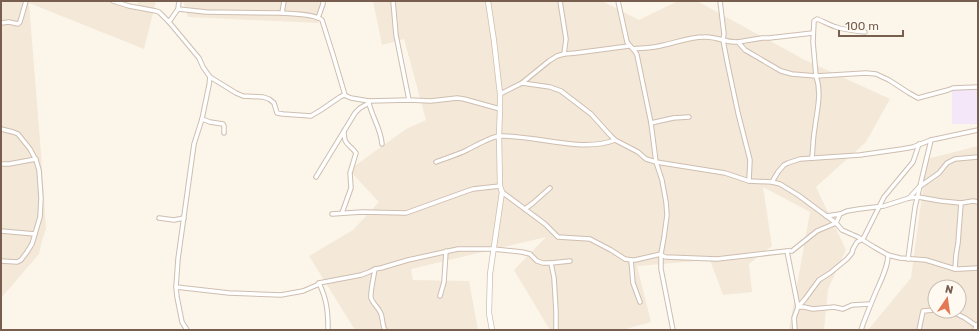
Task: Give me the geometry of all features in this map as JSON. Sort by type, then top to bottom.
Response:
[{"type":"street","points":[[1,23],[9,22],[18,24],[20,22],[26,1]]},
{"type":"street","points":[[113,1],[159,12],[199,58],[203,67],[210,76],[243,96],[263,97],[269,99],[273,102],[277,113],[312,115],[340,96],[345,95],[369,102],[410,100],[431,101],[458,98],[500,109]]},
{"type":"street","points":[[169,22],[178,9],[179,1]]},
{"type":"street","points":[[282,13],[284,1]]},
{"type":"street","points":[[318,18],[323,1]]},
{"type":"street","points":[[393,1],[396,35],[410,100]]},
{"type":"street","points":[[488,1],[500,94],[500,186],[502,192],[490,274],[489,313],[492,330]]},
{"type":"street","points":[[560,1],[566,39],[564,54]]},
{"type":"street","points":[[618,1],[627,42],[638,54],[651,123],[656,162],[662,180],[666,202],[661,268],[672,330]]},
{"type":"street","points":[[720,1],[724,34],[723,40],[738,113],[750,160],[749,181]]},
{"type":"street","points":[[178,9],[206,12],[282,13],[318,18],[323,23],[345,95]]},
{"type":"street","points":[[812,158],[818,104],[813,33],[814,21],[817,19],[842,29],[865,32]]},
{"type":"street","points":[[500,94],[522,83],[549,61],[564,54],[631,47],[663,46],[681,40],[704,37],[738,42],[813,33]]},
{"type":"street","points":[[738,42],[746,50],[781,71],[792,74],[816,76],[862,73],[876,74],[889,80],[918,98],[953,88],[978,87]]},
{"type":"street","points":[[188,330],[182,322],[176,287],[178,259],[194,144],[202,119],[210,76]]},
{"type":"street","points":[[522,83],[561,91],[591,114],[616,140],[638,152],[646,159],[656,162],[725,173],[749,181],[772,182],[786,187],[836,223],[842,230],[888,255],[900,258],[926,260],[955,269],[978,268]]},
{"type":"street","points":[[316,177],[355,113],[369,102]]},
{"type":"street","points":[[369,102],[370,110],[380,132],[382,144]]},
{"type":"street","points":[[651,123],[674,118],[689,117]]},
{"type":"street","points":[[202,119],[224,125],[224,133]]},
{"type":"street","points":[[1,129],[18,134],[36,159],[39,170],[41,198],[40,217],[29,249],[20,261],[14,263],[1,261]]},
{"type":"street","points":[[342,213],[351,188],[350,172],[356,153],[346,143],[344,138],[344,130]]},
{"type":"street","points":[[772,182],[780,168],[788,163],[800,159],[860,155],[902,149],[931,140],[978,130]]},
{"type":"street","points":[[436,162],[499,136],[537,139],[570,144],[594,145],[616,140]]},
{"type":"street","points":[[908,259],[915,206],[931,140]]},
{"type":"street","points":[[795,330],[794,318],[798,307],[819,280],[847,260],[857,242],[864,236],[884,197],[913,162],[919,144]]},
{"type":"street","points":[[909,198],[920,186],[936,176],[946,163],[955,159],[978,157]]},
{"type":"street","points":[[1,164],[36,159]]},
{"type":"street","points":[[332,214],[362,212],[406,213],[473,189],[500,186]]},
{"type":"street","points":[[525,209],[550,188]]},
{"type":"street","points":[[502,192],[545,224],[558,237],[590,239],[625,259],[631,260],[661,254],[663,256],[717,259],[792,251],[817,231],[836,223],[840,214]]},
{"type":"street","points":[[826,216],[840,214],[859,208],[888,205],[897,201],[918,197],[961,203],[974,201],[978,202]]},
{"type":"street","points":[[955,269],[961,203]]},
{"type":"street","points":[[159,218],[174,220],[184,218]]},
{"type":"street","points":[[1,232],[35,234]]},
{"type":"street","points":[[176,287],[229,293],[281,295],[302,291],[319,283],[361,275],[375,269],[408,260],[458,249],[493,249],[525,253],[543,263],[570,261]]},
{"type":"street","points":[[440,296],[444,282],[446,251]]},
{"type":"street","points":[[787,251],[798,307]]},
{"type":"street","points":[[861,330],[870,304],[886,268],[888,255]]},
{"type":"street","points":[[631,260],[633,283],[640,302]]},
{"type":"street","points":[[551,263],[554,278],[556,330]]},
{"type":"street","points":[[375,269],[370,296],[381,314],[385,330]]},
{"type":"street","points":[[319,283],[327,306],[328,330]]},
{"type":"street","points":[[798,307],[813,310],[834,307],[844,309],[852,306],[870,304]]},
{"type":"street","points":[[919,330],[923,311],[927,311]]},
{"type":"street","points":[[966,319],[977,327]]},
{"type":"shaded area","points":[[1,1],[117,1],[137,8],[138,1],[156,1],[144,49],[29,3],[46,229],[39,254],[1,298]]},
{"type":"shaded area","points":[[183,1],[321,1],[318,23],[188,17]]},
{"type":"shaded area","points":[[373,1],[602,1],[639,20],[678,1],[697,1],[803,59],[890,99],[866,142],[816,187],[846,250],[828,289],[824,330],[789,330],[810,212],[763,187],[772,246],[749,264],[752,292],[723,295],[710,260],[637,266],[651,322],[622,330],[550,330],[514,270],[546,237],[411,269],[413,280],[469,281],[478,330],[355,330],[309,256],[353,230],[379,202],[349,170],[406,129],[426,120],[404,39],[382,45]]},
{"type":"shaded area","points":[[952,86],[978,86],[978,124],[952,124]]},
{"type":"shaded area","points":[[978,146],[978,330],[868,330],[911,278],[927,159]]}]
